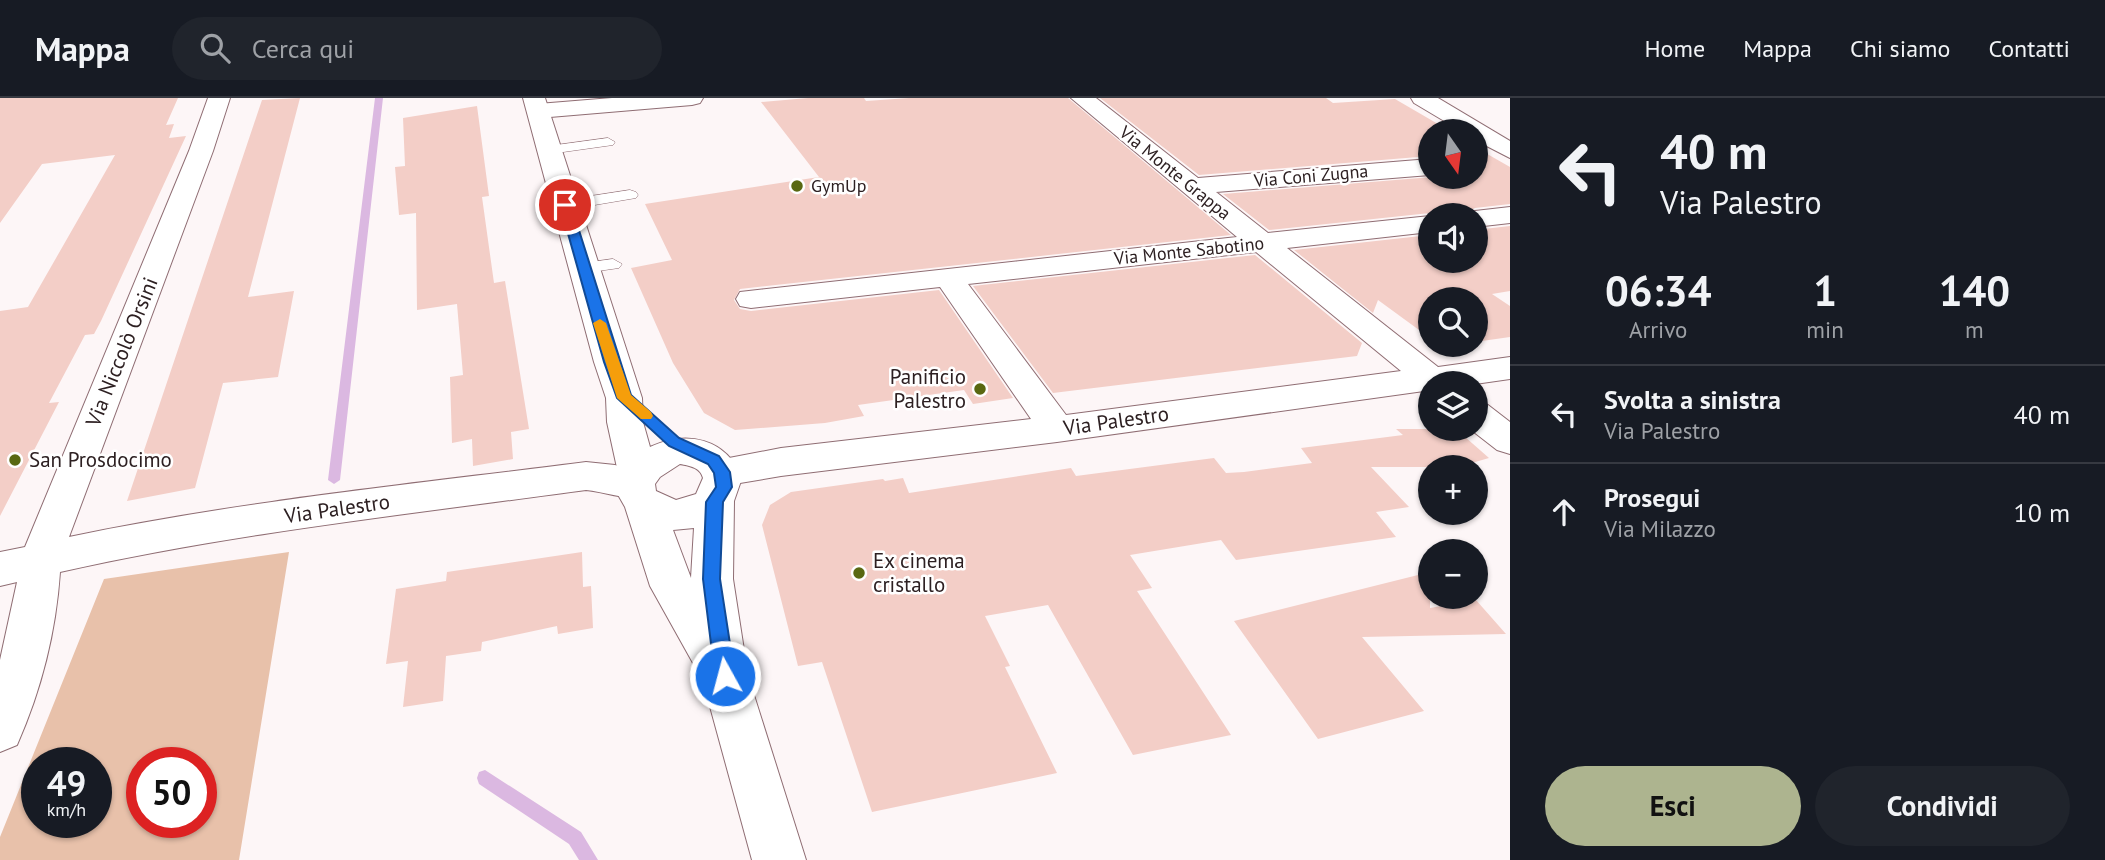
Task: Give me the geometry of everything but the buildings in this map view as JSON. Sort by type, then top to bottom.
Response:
[{"type":"street","name":"Via Niccolò Orsini","points":[[0,729],[20,679],[38,591],[20,565],[201,151],[219,98]]},
{"type":"street","points":[[692,98],[536,104],[565,205],[599,266],[639,488],[672,586],[725,676]]},
{"type":"street","name":"Via Monte Grappa","points":[[1082,98],[1422,371]]},
{"type":"street","points":[[1422,98],[1510,151]]},
{"type":"street","name":"Via Coni Zugna","points":[[1192,186],[1418,168]]},
{"type":"street","points":[[1488,218],[1510,215]]},
{"type":"street","name":"Via Monte Sabotino","points":[[751,299],[1418,225]]},
{"type":"street","points":[[948,277],[1057,429]]},
{"type":"street","name":"Via Palestro","points":[[1488,372],[1510,368]]},
{"type":"street","name":"Via Palestro","points":[[639,488],[644,466],[666,453],[710,475],[858,452],[1418,383]]},
{"type":"street","points":[[624,398],[710,475],[712,579],[725,676],[779,860]]},
{"type":"street","points":[[1488,424],[1510,442]]},
{"type":"street","name":"Via Palestro","points":[[20,565],[173,533],[586,476],[615,479],[639,488],[654,510],[670,515],[686,515],[702,510],[710,475]]},
{"type":"lane","points":[[549,150],[608,142]]},
{"type":"lane","points":[[565,205],[630,195]]},
{"type":"shaded area","points":[[289,552],[239,860],[0,860],[0,837],[21,785],[21,838],[112,838],[112,747],[36,747],[104,579]]},
{"type":"waterway","points":[[334,480],[379,98]]},
{"type":"waterway","points":[[485,778],[575,838],[589,860]]},
{"type":"slow traffic","points":[[600,323],[624,398],[646,416]]},
{"type":"place","name":"GymUp","points":[[797,186]]},
{"type":"place","name":"Panificio Palestro","points":[[980,389]]},
{"type":"place","name":"San Prosdocimo","points":[[15,460]]},
{"type":"place","name":"Ex cinema cristallo","points":[[859,573]]},
{"type":"route","points":[[565,205],[624,398],[674,442],[713,460],[722,472],[724,487],[715,502],[712,530],[712,579],[725,676]]}]
